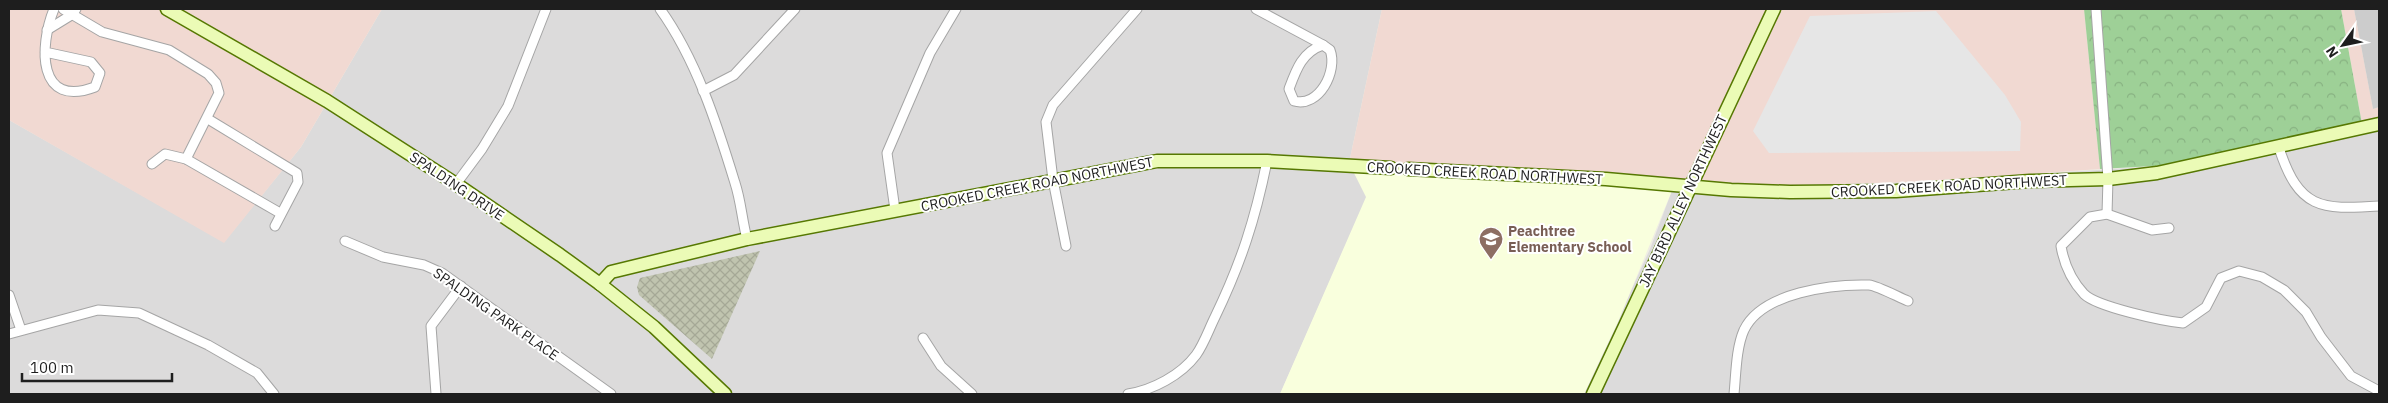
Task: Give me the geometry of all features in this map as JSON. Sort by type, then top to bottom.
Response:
[{"type":"street","points":[[45,52],[91,62],[100,73],[95,87],[80,92],[60,90],[48,78],[45,52],[47,30],[54,9]]},
{"type":"street","points":[[64,9],[74,11],[102,32],[170,50],[208,74],[216,83],[219,93],[208,119],[186,159]]},
{"type":"street","name":"SPALDING DRIVE","points":[[167,9],[327,101],[456,184],[600,284],[654,327],[725,394]]},
{"type":"street","points":[[456,184],[482,149],[508,106],[546,9]]},
{"type":"street","points":[[660,9],[669,22],[703,91],[736,184],[747,238]]},
{"type":"street","points":[[703,91],[734,75],[795,9]]},
{"type":"street","points":[[894,210],[887,153],[930,53],[956,9]]},
{"type":"street","points":[[1066,246],[1053,180],[1046,122],[1053,105],[1136,9]]},
{"type":"street","points":[[1256,9],[1323,46],[1330,50],[1332,68],[1321,90],[1312,100],[1302,104],[1294,101],[1289,89],[1297,68],[1308,52],[1323,46]]},
{"type":"street","name":"JAY BIRD ALLEY NORTHWEST","points":[[1593,394],[1774,9]]},
{"type":"street","points":[[2096,9],[2108,179],[2107,214]]},
{"type":"street","points":[[47,30],[74,11]]},
{"type":"street","points":[[208,119],[297,172],[298,182],[280,213],[275,226]]},
{"type":"street","name":"CROOKED CREEK ROAD NORTHWEST","points":[[600,284],[611,272],[747,238],[1157,161],[1267,161],[1790,192],[1896,191],[2030,181],[2108,179],[2178,170],[2379,124]]},
{"type":"street","points":[[2279,148],[2293,183],[2311,200],[2323,206],[2379,206]]},
{"type":"street","points":[[152,164],[164,154],[186,159],[280,213]]},
{"type":"street","points":[[1128,394],[1143,392],[1177,373],[1197,354],[1236,272],[1256,217],[1267,161]]},
{"type":"street","points":[[2169,228],[2152,230],[2107,214],[2090,218],[2061,246],[2064,264],[2085,295],[2158,321],[2183,323],[2206,307],[2221,278],[2239,271],[2262,277],[2284,290],[2306,312],[2321,337],[2351,376],[2379,391]]},
{"type":"street","name":"SPALDING PARK PLACE","points":[[345,241],[383,257],[424,265],[442,273],[611,394]]},
{"type":"street","points":[[1734,394],[1738,355],[1745,329],[1759,314],[1785,296],[1809,290],[1871,285],[1908,301]]},
{"type":"street","points":[[436,394],[431,326],[461,286]]},
{"type":"street","points":[[9,294],[21,330]]},
{"type":"street","points":[[9,334],[98,310],[139,313],[208,345],[257,373],[274,394]]},
{"type":"street","points":[[924,338],[941,366],[972,394]]},
{"type":"shaded area","points":[[9,9],[382,9],[301,147],[224,243],[9,120]]},
{"type":"shaded area","points":[[382,9],[1382,9],[1349,163],[1367,197],[1280,394],[9,394],[9,120],[224,242],[301,147]]},
{"type":"shaded area","points":[[1382,9],[2084,9],[2100,169],[1913,182],[1673,188],[1349,163]]},
{"type":"shaded area","points":[[2341,9],[2354,9],[2373,109],[2379,107],[2379,120],[2362,124]]},
{"type":"shaded area","points":[[2354,9],[2379,9],[2379,107],[2373,109]]},
{"type":"shaded area","points":[[1936,11],[2005,95],[2021,122],[2020,151],[1769,153],[1753,131],[1810,16]]},
{"type":"shaded area","points":[[2379,120],[2379,394],[1584,394],[1650,249],[1673,188],[1913,182],[2207,163]]},
{"type":"shaded area","name":"Peachtree Elementary School","points":[[1349,163],[1673,188],[1618,322],[1584,394],[1280,394],[1366,197]]},
{"type":"shaded area","points":[[760,251],[712,359],[639,295],[637,287],[640,278]]},
{"type":"green space","points":[[2084,9],[2341,9],[2362,124],[2207,163],[2100,169]]},
{"type":"place","name":"Peachtree Elementary School","points":[[1491,260]]}]
